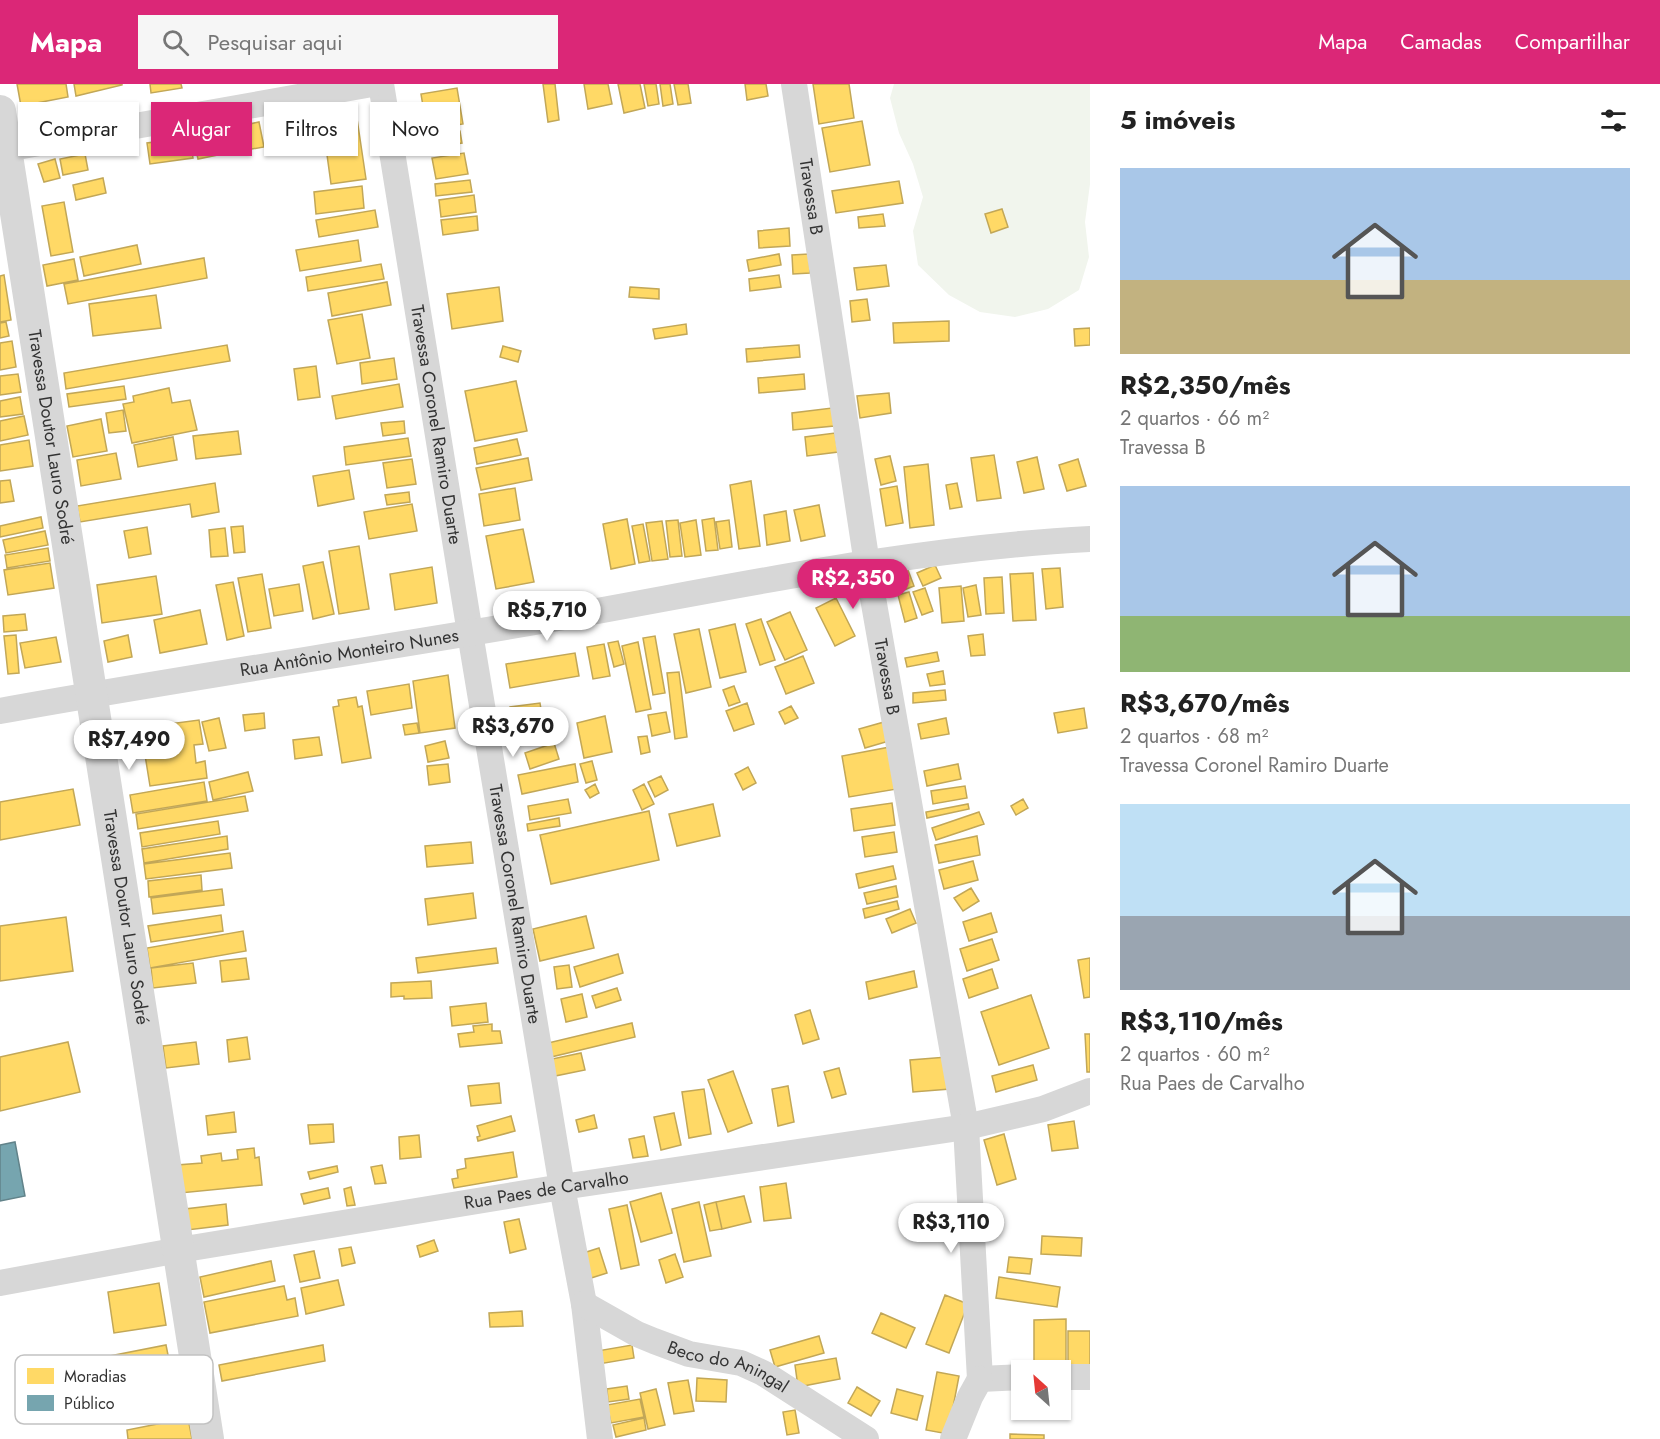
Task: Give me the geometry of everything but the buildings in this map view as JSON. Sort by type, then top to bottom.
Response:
[{"type":"street","points":[[3,150],[372,84]]},
{"type":"street","name":"Travessa Coronel Ramiro Duarte","points":[[381,84],[562,1187],[584,1305],[600,1439]]},
{"type":"street","name":"Travessa B","points":[[794,84],[867,564],[966,1127],[980,1379]]},
{"type":"street","name":"Travessa Doutor Lauro Sodré","points":[[0,111],[3,150],[92,694],[195,1355]]},
{"type":"street","name":"Rua Antônio Monteiro Nunes","points":[[0,711],[867,564],[1022,543],[1090,539]]},
{"type":"street","name":"Rua Paes de Carvalho","points":[[0,1283],[179,1250],[562,1187],[966,1127],[1044,1109],[1090,1091]]},
{"type":"street","name":"Beco do Aningal","points":[[584,1305],[654,1341],[689,1354],[741,1363],[763,1373],[866,1439]]},
{"type":"street","points":[[1071,1377],[1090,1377]]},
{"type":"street","points":[[953,1439],[980,1379],[1011,1378]]},
{"type":"street","name":"Travessa Doutor Lauro Sodré","points":[[206,1424],[208,1439]]},
{"type":"shaded area","points":[[894,84],[1090,84],[1090,184],[1085,222],[1089,257],[1079,290],[1048,309],[1015,317],[980,312],[949,295],[918,265],[913,231],[923,197],[913,164],[899,133],[890,98]]}]
